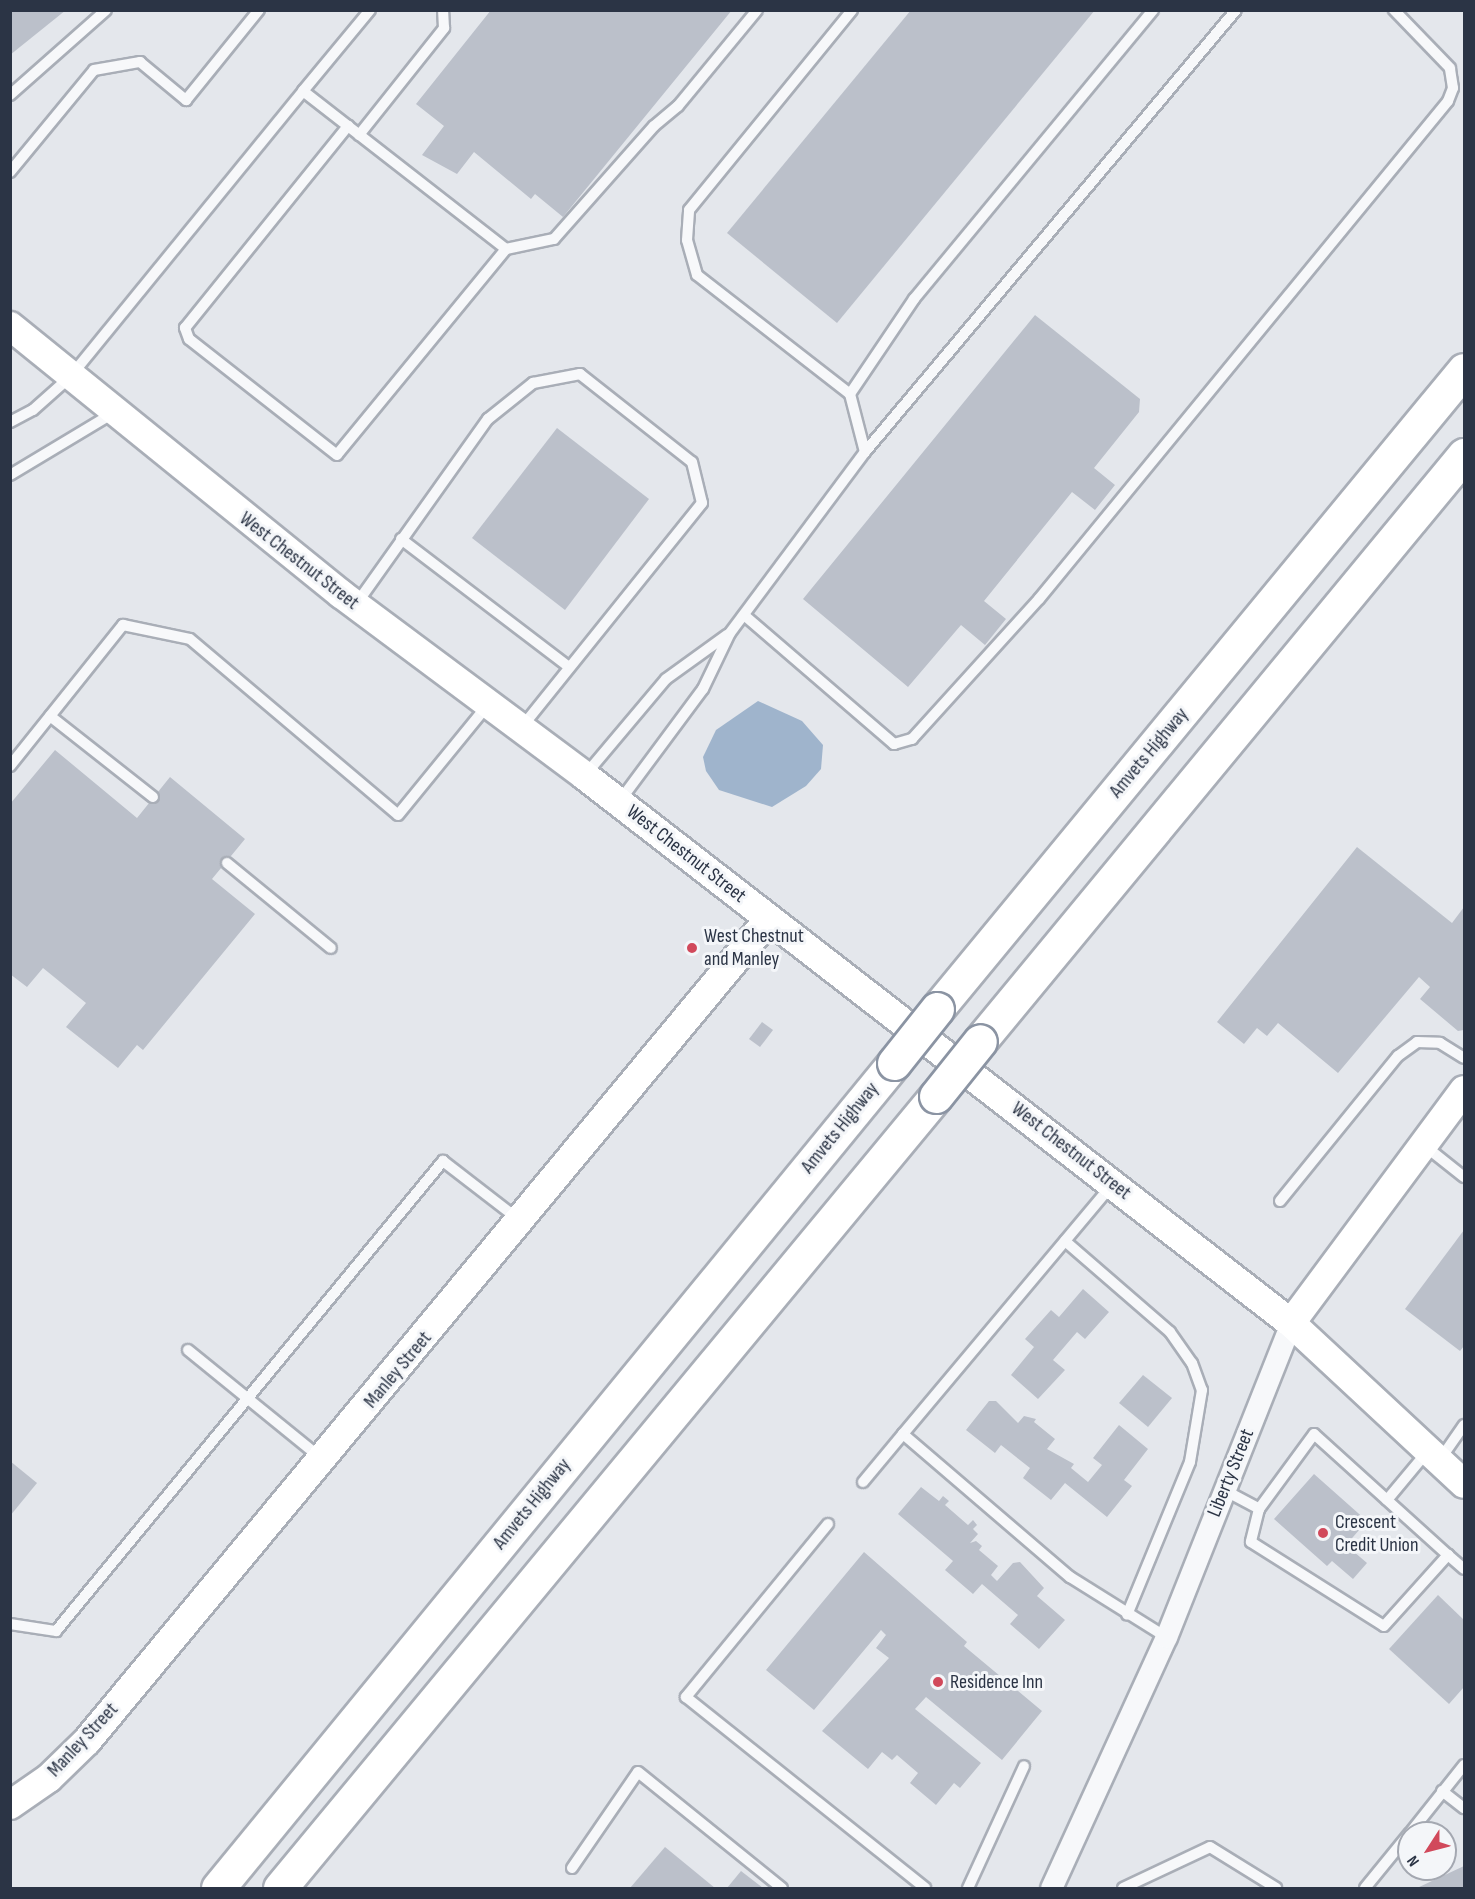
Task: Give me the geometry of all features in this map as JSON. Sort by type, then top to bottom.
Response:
[{"type":"highway","name":"Amvets Highway","points":[[218,1888],[937,1009],[1464,370]]},
{"type":"highway","points":[[280,1888],[1464,455]]},
{"type":"main road","name":"West Chestnut Street","points":[[10,327],[113,413],[356,605],[487,706],[619,802],[1291,1323],[1464,1484]]},
{"type":"main road","name":"Manley Street","points":[[10,1805],[49,1778],[87,1742],[770,919]]},
{"type":"main road","name":"Liberty Street","points":[[1291,1323],[1464,1090]]},
{"type":"street","name":"Liberty Street","points":[[1051,1888],[1166,1637],[1291,1323]]},
{"type":"lane","points":[[10,95],[106,10]]},
{"type":"lane","points":[[10,172],[93,70],[140,62],[186,100],[258,10]]},
{"type":"lane","points":[[10,422],[33,410],[70,377],[370,10]]},
{"type":"lane","points":[[359,135],[444,28],[443,10]]},
{"type":"lane","points":[[348,126],[185,328],[189,339],[337,454],[506,249],[554,238],[654,126],[678,106],[757,10]]},
{"type":"lane","points":[[852,10],[689,210],[687,240],[697,275],[850,394],[865,452]]},
{"type":"lane","points":[[850,394],[914,299],[1153,10]]},
{"type":"lane","points":[[619,802],[703,688],[730,633],[865,452],[1236,10]]},
{"type":"lane","points":[[744,615],[894,744],[912,739],[1039,599],[1448,101],[1453,88],[1450,68],[1394,10]]},
{"type":"lane","points":[[303,91],[506,249]]},
{"type":"lane","points":[[356,605],[488,419],[533,383],[580,374],[692,462],[702,503],[520,730]]},
{"type":"lane","points":[[10,475],[113,413]]},
{"type":"lane","points":[[401,539],[569,667]]},
{"type":"lane","points":[[10,766],[123,625],[190,639],[398,815],[487,706]]},
{"type":"lane","points":[[585,776],[666,679],[730,633]]},
{"type":"lane","points":[[50,716],[153,797]]},
{"type":"lane","points":[[227,863],[331,948]]},
{"type":"lane","points":[[1280,1201],[1398,1056],[1417,1042],[1440,1043],[1464,1058]]},
{"type":"lane","points":[[1422,1144],[1464,1177]]},
{"type":"lane","points":[[10,1624],[56,1631],[443,1161],[521,1221]]},
{"type":"lane","points":[[863,1482],[1113,1184]]},
{"type":"lane","points":[[1065,1241],[1170,1332],[1192,1363],[1202,1390],[1190,1462],[1127,1615]]},
{"type":"lane","points":[[188,1350],[323,1460]]},
{"type":"lane","points":[[1387,1500],[1464,1425]]},
{"type":"lane","points":[[903,1434],[1070,1577],[1127,1615],[1166,1637]]},
{"type":"lane","points":[[1448,1555],[1384,1626],[1251,1542],[1260,1509],[1314,1434],[1464,1569]]},
{"type":"lane","points":[[1224,1490],[1260,1509]]},
{"type":"lane","points":[[828,1524],[686,1697],[925,1888]]},
{"type":"lane","points":[[1419,1821],[1464,1765]]},
{"type":"lane","points":[[968,1888],[1024,1766]]},
{"type":"lane","points":[[572,1868],[639,1772],[782,1888]]},
{"type":"lane","points":[[1442,1791],[1464,1808]]},
{"type":"lane","points":[[1123,1888],[1210,1847],[1276,1888]]},
{"type":"lane","points":[[1365,1888],[1397,1849]]},
{"type":"water","points":[[758,701],[802,721],[823,745],[821,769],[806,786],[772,807],[719,790],[706,771],[703,757],[716,730]]},
{"type":"building","points":[[10,10],[66,10],[10,55]]},
{"type":"building","points":[[491,10],[732,10],[563,217],[535,194],[531,199],[474,152],[457,174],[422,155],[444,126],[416,104]]},
{"type":"building","points":[[911,10],[1095,10],[837,323],[727,233]]},
{"type":"building","points":[[1035,315],[1140,399],[1139,412],[1094,468],[1115,485],[1095,510],[1072,492],[984,601],[1006,619],[985,645],[961,625],[908,687],[803,599]]},
{"type":"building","points":[[557,428],[649,499],[565,610],[472,538]]},
{"type":"building","points":[[55,750],[137,818],[170,777],[245,839],[212,879],[255,914],[143,1050],[137,1045],[118,1068],[66,1027],[86,1003],[43,968],[27,987],[10,974],[10,804]]},
{"type":"building","points":[[1357,847],[1452,923],[1464,907],[1464,1030],[1458,1031],[1420,999],[1430,987],[1419,977],[1338,1073],[1278,1023],[1267,1036],[1257,1028],[1244,1044],[1217,1022]]},
{"type":"building","points":[[762,1022],[773,1030],[760,1047],[749,1039]]},
{"type":"building","points":[[1464,1230],[1464,1346],[1460,1351],[1405,1309]]},
{"type":"building","points":[[1083,1289],[1109,1312],[1085,1339],[1077,1332],[1053,1360],[1065,1370],[1038,1399],[1011,1375],[1034,1347],[1025,1339],[1051,1310],[1059,1317]]},
{"type":"building","points":[[1143,1375],[1172,1398],[1148,1427],[1119,1403]]},
{"type":"building","points":[[989,1401],[996,1401],[1018,1423],[1024,1416],[1036,1419],[1034,1422],[1055,1439],[1047,1449],[1074,1464],[1071,1468],[1088,1482],[1102,1465],[1093,1458],[1119,1425],[1148,1449],[1124,1480],[1132,1486],[1107,1517],[1065,1483],[1051,1500],[1023,1478],[1030,1468],[1001,1445],[995,1453],[966,1430]]},
{"type":"building","points":[[10,1461],[37,1483],[10,1516]]},
{"type":"building","name":"Crescent Credit Union","points":[[1314,1474],[1367,1521],[1346,1545],[1367,1563],[1353,1579],[1332,1561],[1327,1566],[1274,1519]]},
{"type":"building","points":[[921,1487],[939,1501],[943,1496],[949,1501],[945,1505],[968,1525],[973,1520],[977,1525],[973,1529],[978,1534],[970,1543],[976,1541],[982,1546],[979,1550],[998,1566],[991,1575],[997,1581],[1013,1563],[1020,1562],[1044,1588],[1037,1596],[1065,1620],[1039,1649],[1010,1624],[1018,1615],[982,1584],[973,1594],[945,1570],[953,1561],[898,1514]]},
{"type":"building","name":"Residence Inn","points":[[864,1552],[967,1642],[964,1646],[1042,1711],[1002,1760],[926,1697],[915,1709],[981,1763],[960,1788],[954,1783],[936,1805],[910,1783],[918,1773],[897,1755],[892,1760],[882,1752],[868,1769],[822,1731],[889,1658],[876,1648],[886,1635],[881,1630],[814,1710],[766,1670]]},
{"type":"building","points":[[1438,1595],[1464,1620],[1464,1687],[1449,1704],[1389,1649]]},
{"type":"building","points":[[665,1847],[715,1888],[630,1888]]},
{"type":"building","points":[[1464,1866],[1464,1888],[1417,1888],[1432,1881],[1457,1881],[1457,1869]]},
{"type":"building","points":[[741,1871],[763,1888],[727,1888]]},
{"type":"place","name":"West Chestnut and Manley","points":[[692,948]]},
{"type":"place","name":"Crescent Credit Union","points":[[1323,1533]]},
{"type":"place","name":"Residence Inn","points":[[938,1682]]}]
